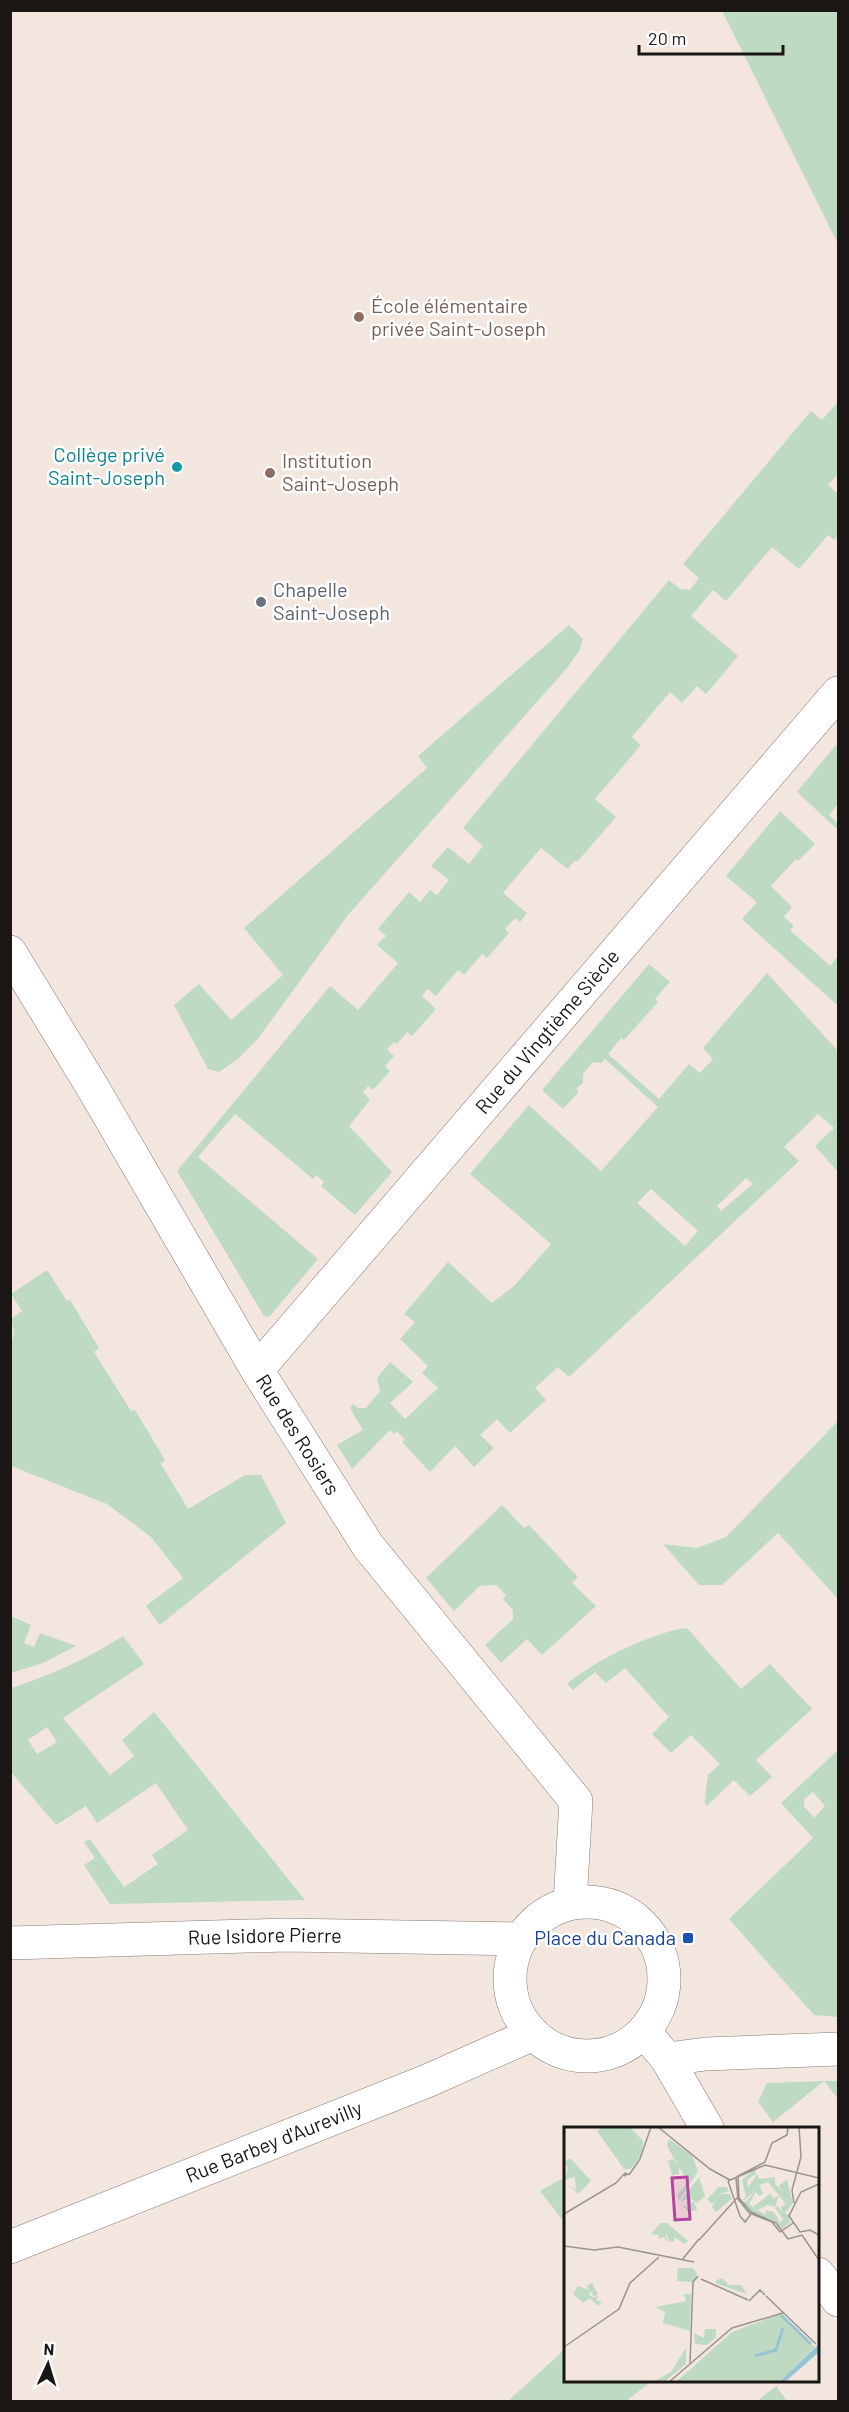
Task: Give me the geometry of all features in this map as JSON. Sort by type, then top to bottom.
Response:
[{"type":"street","name":"Rue du Vingtième Siècle","points":[[257,1370],[838,693]]},
{"type":"street","name":"Rue des Rosiers","points":[[10,952],[93,1088],[257,1370],[368,1546],[576,1801],[570,1903]]},
{"type":"street","points":[[570,1903],[603,1903],[629,1913],[651,1935],[662,1960],[664,1976],[659,2005],[644,2031],[614,2051],[588,2056],[560,2051],[533,2034],[515,2007],[510,1982],[511,1964],[521,1939],[545,1914],[570,1903]]},
{"type":"street","name":"Rue Isidore Pierre","points":[[10,1943],[285,1935],[521,1939]]},
{"type":"street","points":[[644,2031],[667,2059],[706,2127]]},
{"type":"street","name":"Rue Barbey d'Aurevilly","points":[[10,2247],[427,2081],[533,2034]]},
{"type":"street","points":[[667,2059],[706,2054],[838,2049]]},
{"type":"street","points":[[819,2275],[838,2300]]},
{"type":"green space","points":[[722,11],[838,11],[838,245],[837,242]]},
{"type":"green space","points":[[838,402],[838,476],[828,485],[838,494],[838,536],[834,540],[828,535],[799,569],[772,547],[726,601],[713,590],[691,616],[738,656],[706,694],[697,686],[682,703],[670,692],[632,737],[641,745],[595,799],[616,817],[578,861],[574,861],[568,869],[541,848],[503,893],[527,913],[520,922],[515,918],[505,929],[509,933],[487,958],[482,954],[464,975],[458,970],[436,996],[428,989],[422,996],[436,1009],[412,1036],[407,1032],[397,1044],[394,1042],[387,1050],[394,1056],[385,1066],[390,1071],[373,1090],[368,1086],[363,1092],[370,1100],[349,1126],[392,1172],[355,1215],[321,1186],[324,1182],[316,1175],[313,1179],[235,1114],[198,1157],[318,1259],[269,1317],[264,1316],[177,1171],[330,986],[358,1010],[398,963],[377,945],[386,936],[378,929],[409,892],[420,902],[430,890],[437,895],[449,880],[431,866],[448,847],[469,864],[483,846],[463,828],[669,580],[680,589],[690,590],[699,578],[683,564],[811,411],[822,420]]},
{"type":"green space","points":[[569,625],[583,639],[579,651],[567,668],[348,915],[257,1040],[238,1059],[219,1072],[208,1069],[174,1005],[199,984],[231,1020],[283,975],[244,928],[427,768],[418,756]]},
{"type":"green space","points":[[836,745],[838,747],[838,804],[829,815],[838,824],[838,830],[797,792]]},
{"type":"green space","points":[[780,811],[815,844],[798,861],[796,859],[771,886],[792,907],[784,917],[794,926],[790,930],[830,966],[838,956],[838,1006],[742,919],[757,902],[726,876]]},
{"type":"green space","points":[[649,964],[670,982],[655,999],[658,1002],[624,1040],[621,1038],[608,1054],[659,1099],[689,1064],[700,1073],[713,1059],[703,1048],[767,973],[838,1051],[838,1172],[815,1146],[834,1128],[818,1114],[784,1147],[799,1161],[569,1377],[558,1367],[535,1388],[546,1400],[510,1433],[497,1419],[480,1435],[494,1448],[474,1467],[455,1446],[430,1472],[402,1442],[405,1440],[397,1431],[394,1434],[390,1430],[352,1469],[337,1445],[363,1430],[350,1408],[353,1404],[358,1408],[366,1408],[380,1391],[377,1378],[390,1362],[413,1382],[390,1403],[405,1419],[438,1388],[422,1373],[428,1366],[400,1339],[415,1322],[404,1314],[448,1262],[492,1303],[515,1285],[551,1244],[470,1174],[529,1105],[601,1171],[658,1107],[605,1059],[601,1063],[593,1062],[583,1074],[583,1083],[577,1088],[578,1093],[563,1109],[542,1090]],"holes":[[[746,1178],[753,1184],[721,1211],[717,1206]],[[651,1189],[698,1231],[685,1246],[637,1203]]]},
{"type":"green space","points":[[47,1270],[67,1301],[70,1300],[99,1348],[94,1352],[131,1411],[135,1410],[165,1460],[161,1464],[188,1509],[245,1475],[261,1475],[286,1523],[160,1625],[146,1606],[183,1578],[151,1537],[107,1504],[11,1466],[10,1348],[14,1333],[11,1319],[22,1311],[11,1294]]},
{"type":"green space","points":[[838,1421],[838,1599],[778,1533],[722,1585],[699,1585],[663,1544],[697,1548],[726,1537]]},
{"type":"green space","points":[[502,1505],[524,1528],[529,1525],[578,1577],[572,1583],[596,1606],[542,1655],[527,1639],[501,1663],[485,1645],[513,1619],[513,1610],[503,1599],[506,1595],[496,1585],[480,1586],[454,1611],[426,1578]]},
{"type":"green space","points":[[11,1616],[31,1625],[24,1643],[34,1647],[40,1633],[76,1646],[43,1663],[11,1673]]},
{"type":"green space","points":[[687,1628],[741,1689],[770,1664],[812,1709],[756,1760],[772,1777],[750,1796],[734,1780],[707,1806],[704,1801],[707,1798],[705,1797],[708,1775],[720,1764],[691,1735],[671,1753],[652,1734],[669,1717],[625,1668],[606,1683],[595,1672],[573,1690],[567,1684],[592,1666],[641,1641]]},
{"type":"green space","points":[[123,1636],[144,1664],[63,1718],[110,1775],[134,1756],[122,1740],[154,1712],[305,1900],[110,1904],[84,1865],[95,1858],[84,1842],[90,1839],[124,1887],[158,1864],[152,1855],[188,1830],[156,1783],[97,1823],[86,1806],[56,1825],[11,1772],[11,1688],[68,1666]],"holes":[[[47,1727],[57,1742],[37,1754],[28,1740]]]},
{"type":"green space","points":[[838,1750],[838,2017],[814,2015],[729,1919],[813,1838],[781,1803]],"holes":[[[813,1792],[825,1806],[814,1818],[804,1806],[804,1799]]]},
{"type":"green space","points":[[824,2081],[838,2081],[838,2099]]},
{"type":"green space","points":[[824,2081],[773,2122],[758,2102],[767,2083]]},
{"type":"green space","points":[[564,2178],[564,2222],[540,2191]]},
{"type":"green space","points":[[564,2350],[564,2382],[651,2382],[626,2401],[508,2401]]},
{"type":"green space","points":[[776,2386],[787,2401],[757,2401]]},
{"type":"place","name":"École élémentaire privée Saint-Joseph","points":[[359,317]]},
{"type":"place","name":"Collège privé Saint-Joseph","points":[[177,467]]},
{"type":"place","name":"Institution Saint-Joseph","points":[[270,473]]},
{"type":"place","name":"Chapelle Saint-Joseph","points":[[261,602]]},
{"type":"place","name":"Place du Canada","points":[[688,1938]]}]
